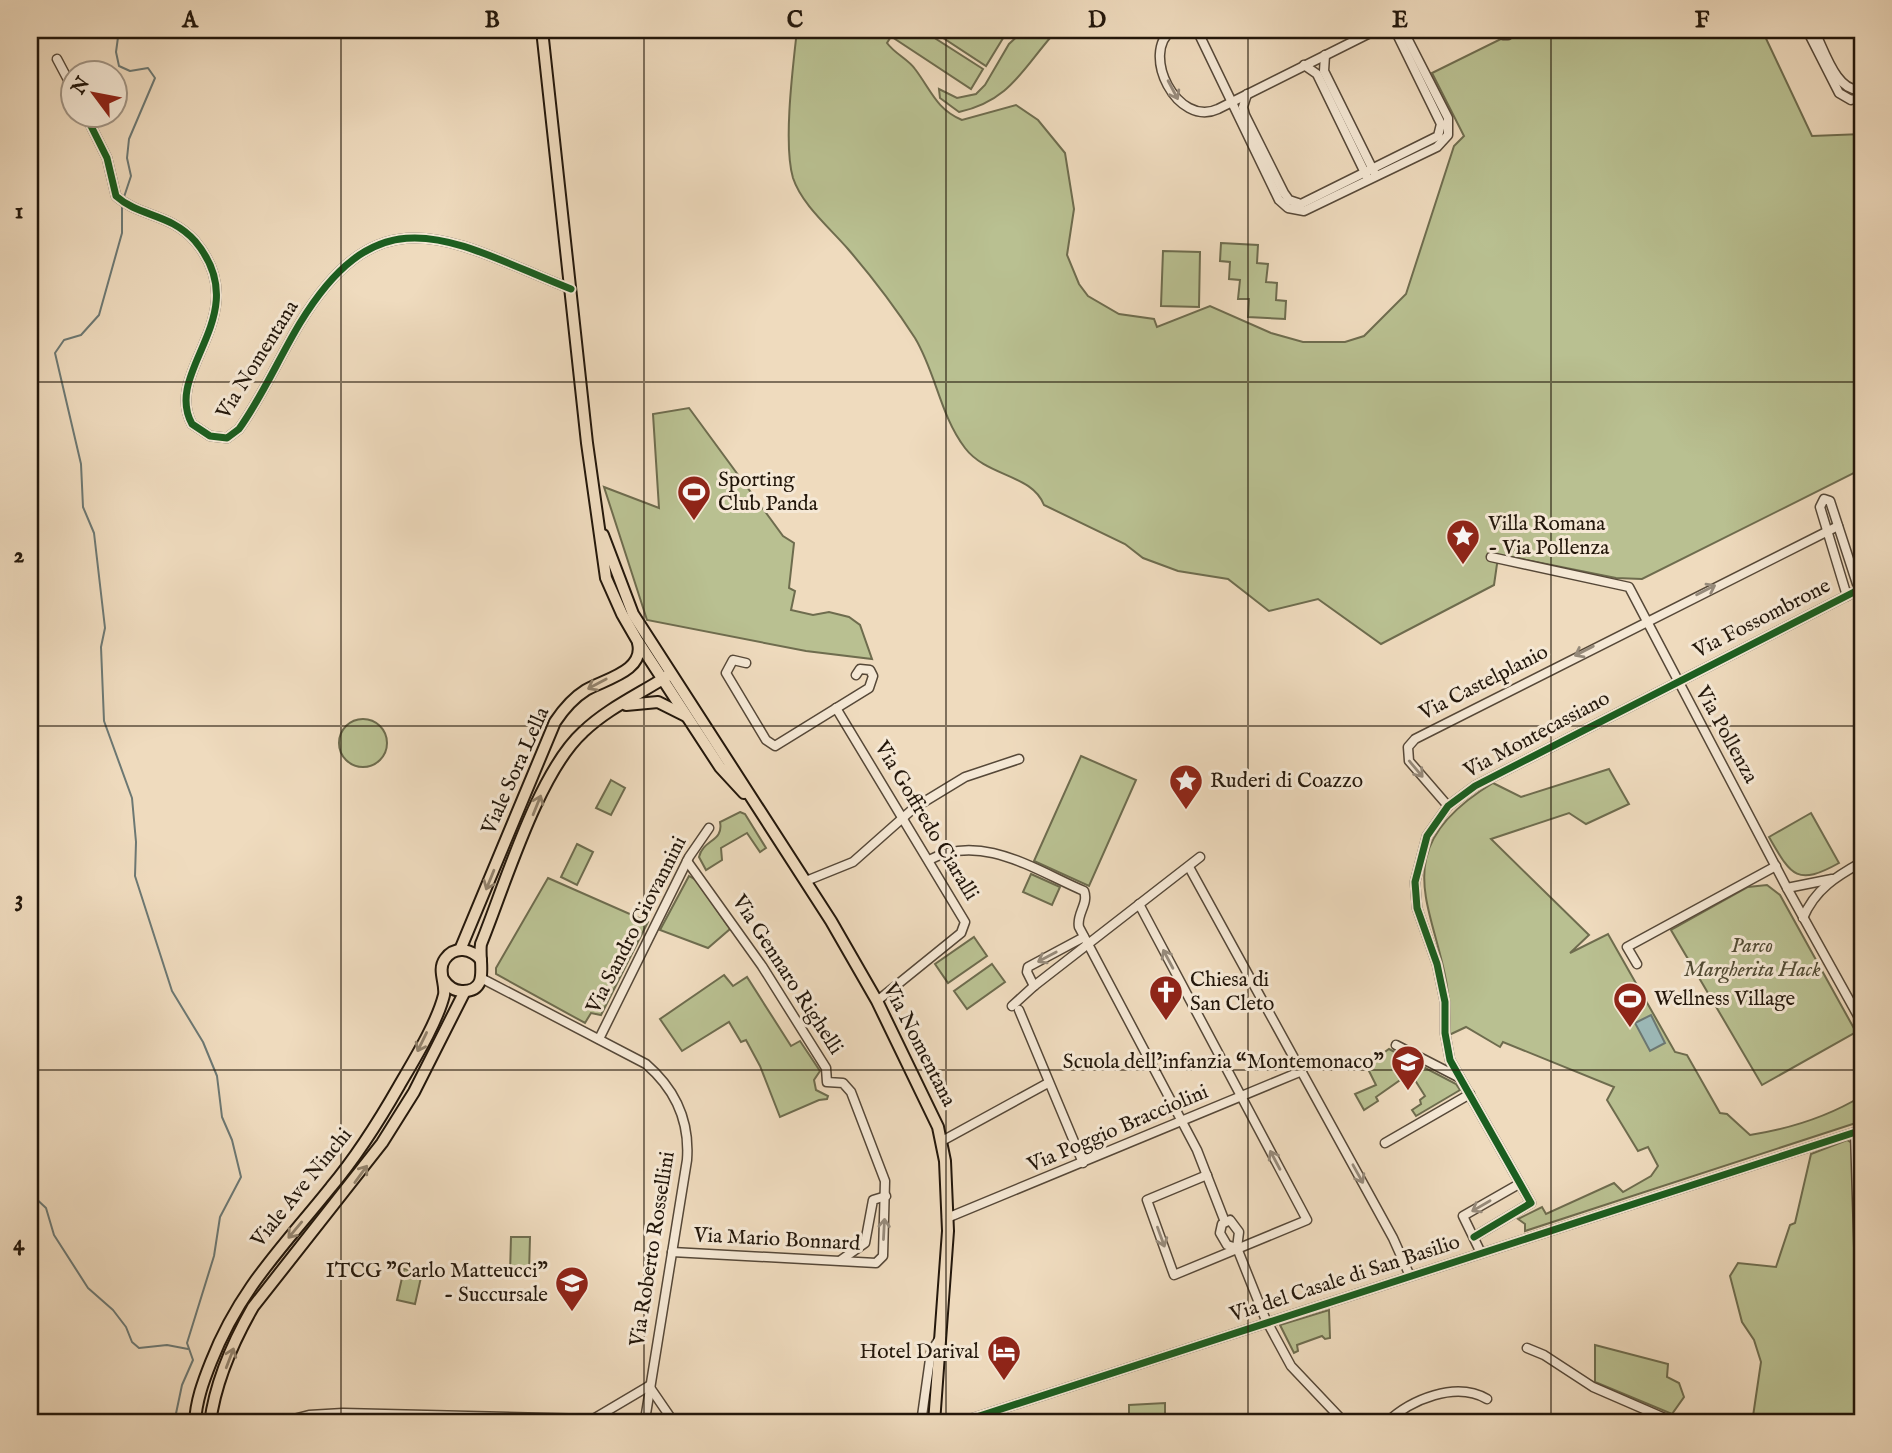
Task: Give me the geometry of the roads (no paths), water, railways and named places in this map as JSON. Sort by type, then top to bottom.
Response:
[{"type":"main road","name":"Via Nomentana","points":[[542,30],[589,454],[608,583],[638,640],[667,676],[806,881],[877,1000],[928,1102],[942,1141],[947,1218],[934,1423]]},
{"type":"main road","name":"Via Nomentana","points":[[603,535],[627,603],[688,718],[727,776],[754,802]]},
{"type":"main road","name":"Viale Sora Lella","points":[[460,950],[552,728],[563,711],[580,695],[634,664],[639,655],[638,640]]},
{"type":"main road","name":"Viale Sora Lella","points":[[481,960],[481,944],[553,768],[575,739],[610,710],[667,676]]},
{"type":"main road","name":"Viale Sora Lella","points":[[610,710],[652,701],[688,718]]},
{"type":"main road","points":[[460,950],[470,951],[481,960],[481,978],[476,986],[465,991],[453,989],[443,979],[445,959],[460,950]]},
{"type":"main road","name":"Viale Ave Ninchi","points":[[195,1423],[200,1392],[233,1312],[260,1272],[353,1159],[386,1108],[442,999],[443,979]]},
{"type":"main road","name":"Viale Ave Ninchi","points":[[210,1423],[215,1396],[249,1314],[267,1286],[344,1196],[382,1143],[424,1073],[465,991]]},
{"type":"street","points":[[1172,30],[1162,39],[1158,55],[1182,105],[1201,114],[1232,102],[1376,30]]},
{"type":"street","points":[[1197,30],[1279,200],[1288,204],[1301,204],[1437,147],[1444,133],[1403,30]]},
{"type":"street","points":[[1395,30],[1421,72]]},
{"type":"street","points":[[1500,30],[1503,35],[1508,35],[1510,30]]},
{"type":"street","points":[[1807,30],[1839,93],[1852,100],[1862,97]]},
{"type":"street","points":[[1814,30],[1846,89],[1862,89]]},
{"type":"street","points":[[1325,55],[1324,71],[1371,175]]},
{"type":"street","points":[[57,59],[60,64]]},
{"type":"street","points":[[1304,65],[1317,74],[1371,175]]},
{"type":"street","points":[[1247,94],[1244,112],[1288,204]]},
{"type":"street","name":"Via Nomentana","points":[[93,130],[107,158],[113,189],[122,202],[164,218],[183,230],[198,245],[215,277],[217,303],[189,386],[186,406],[194,426],[215,437],[227,438],[239,429],[313,303],[344,267],[368,247],[410,238],[438,239],[571,289]]},
{"type":"street","points":[[1847,596],[1820,506],[1824,499],[1830,501],[1861,589]]},
{"type":"street","points":[[1645,621],[1826,529],[1838,526]]},
{"type":"street","name":"Via Pollenza","points":[[1491,557],[1629,587],[1803,918],[1862,1023]]},
{"type":"street","name":"Via Fossombrone","points":[[1677,681],[1861,589]]},
{"type":"street","name":"Via Castelplanio","points":[[1448,806],[1409,761],[1407,751],[1412,741],[1645,621]]},
{"type":"street","points":[[746,663],[733,660],[726,673],[766,740],[773,746],[780,745],[869,688],[873,676],[870,670],[862,668],[856,675]]},
{"type":"street","name":"Via Montecassiano","points":[[1474,1237],[1531,1203],[1448,1052],[1442,988],[1432,944],[1417,908],[1415,892],[1419,859],[1427,836],[1448,806],[1475,786],[1677,681]]},
{"type":"street","name":"Via Goffredo Ciaralli","points":[[836,708],[965,918],[961,933],[877,1000]]},
{"type":"street","points":[[806,881],[853,862],[904,817],[965,777],[1020,759]]},
{"type":"street","name":"Via Sandro Giovannini","points":[[599,1039],[687,860],[709,828]]},
{"type":"street","points":[[929,860],[946,850],[983,848],[1086,894],[1078,922],[1086,941],[1183,1121],[1208,1175],[1225,1222]]},
{"type":"street","points":[[1083,1163],[1016,1008],[1034,986],[1086,941],[1200,858]]},
{"type":"street","name":"Via Gennaro Righelli","points":[[687,860],[762,966],[826,1068],[827,1082],[843,1083],[852,1092],[885,1178],[883,1254],[880,1261]]},
{"type":"street","points":[[1803,918],[1815,895],[1833,878],[1862,862]]},
{"type":"street","points":[[1637,964],[1627,947],[1776,866]]},
{"type":"street","points":[[1189,867],[1393,1238],[1410,1276]]},
{"type":"street","points":[[1787,888],[1833,878]]},
{"type":"street","points":[[1139,904],[1307,1220],[1174,1275],[1147,1200],[1208,1175]]},
{"type":"street","points":[[1034,986],[1027,972],[1028,967],[1086,941]]},
{"type":"street","name":"Via Roberto Rossellini","points":[[481,978],[599,1039],[655,1072],[673,1093],[682,1114],[687,1156],[645,1420]]},
{"type":"street","points":[[1396,1045],[1460,1078]]},
{"type":"street","name":"Via Poggio Bracciolini","points":[[947,1218],[1302,1071]]},
{"type":"street","points":[[942,1141],[1048,1083]]},
{"type":"street","points":[[1385,1143],[1470,1094]]},
{"type":"street","points":[[1859,1131],[1860,1297]]},
{"type":"street","name":"Via del Casale di San Basilio","points":[[958,1423],[1859,1131]]},
{"type":"street","points":[[1481,1253],[1462,1216],[1519,1184]]},
{"type":"street","points":[[836,1261],[853,1254],[864,1243],[873,1200],[886,1196]]},
{"type":"street","points":[[1237,1248],[1240,1241],[1237,1226],[1232,1221],[1225,1222],[1220,1228],[1223,1240],[1237,1248],[1267,1322],[1291,1366],[1345,1423]]},
{"type":"street","name":"Via Mario Bonnard","points":[[672,1252],[880,1261]]},
{"type":"street","name":"Via Nomentana","points":[[921,1423],[931,1352],[941,1336]]},
{"type":"street","points":[[1527,1348],[1546,1356],[1592,1387],[1676,1423]]},
{"type":"street","points":[[593,1419],[649,1386],[673,1422]]},
{"type":"street","points":[[1387,1423],[1410,1405],[1447,1394],[1470,1391],[1488,1399]]},
{"type":"street","points":[[282,1423],[326,1413],[496,1420],[593,1419],[749,1423]]},
{"type":"water","points":[[1651,1015],[1665,1043],[1650,1051],[1635,1023]]},
{"type":"waterway","points":[[119,30],[116,52],[119,66],[130,71],[148,68],[155,78],[129,139],[127,158],[131,176],[124,197]]},
{"type":"waterway","points":[[122,206],[122,233],[99,315],[81,335],[64,340],[55,353],[81,464],[83,507],[94,533],[105,628],[101,647],[104,721],[132,798],[136,842],[135,876],[172,991],[203,1042],[217,1076],[222,1117],[232,1140],[241,1177],[220,1217],[214,1256],[187,1343],[193,1360],[182,1385],[174,1423]]},
{"type":"waterway","points":[[30,1193],[46,1208],[54,1235],[88,1288],[113,1310],[126,1327],[132,1342],[139,1348],[167,1345],[188,1349]]},
{"type":"place","name":"Sporting Club Panda","points":[[694,522]]},
{"type":"place","name":"Villa Romana - Via Pollenza","points":[[1463,566]]},
{"type":"place","name":"Ruderi di Coazzo","points":[[1186,811]]},
{"type":"place","name":"Chiesa di San Cleto","points":[[1166,1022]]},
{"type":"place","name":"Wellness Village","points":[[1630,1029]]},
{"type":"place","name":"Scuola dell’infanzia “Montemonaco”","points":[[1408,1092]]},
{"type":"place","name":"ITCG \"Carlo Matteucci\" - Succursale","points":[[572,1313]]},
{"type":"place","name":"Hotel Darival","points":[[1004,1382]]},
{"type":"park label","name":"Parco Margherita Hack","points":[[1752,958]]}]
